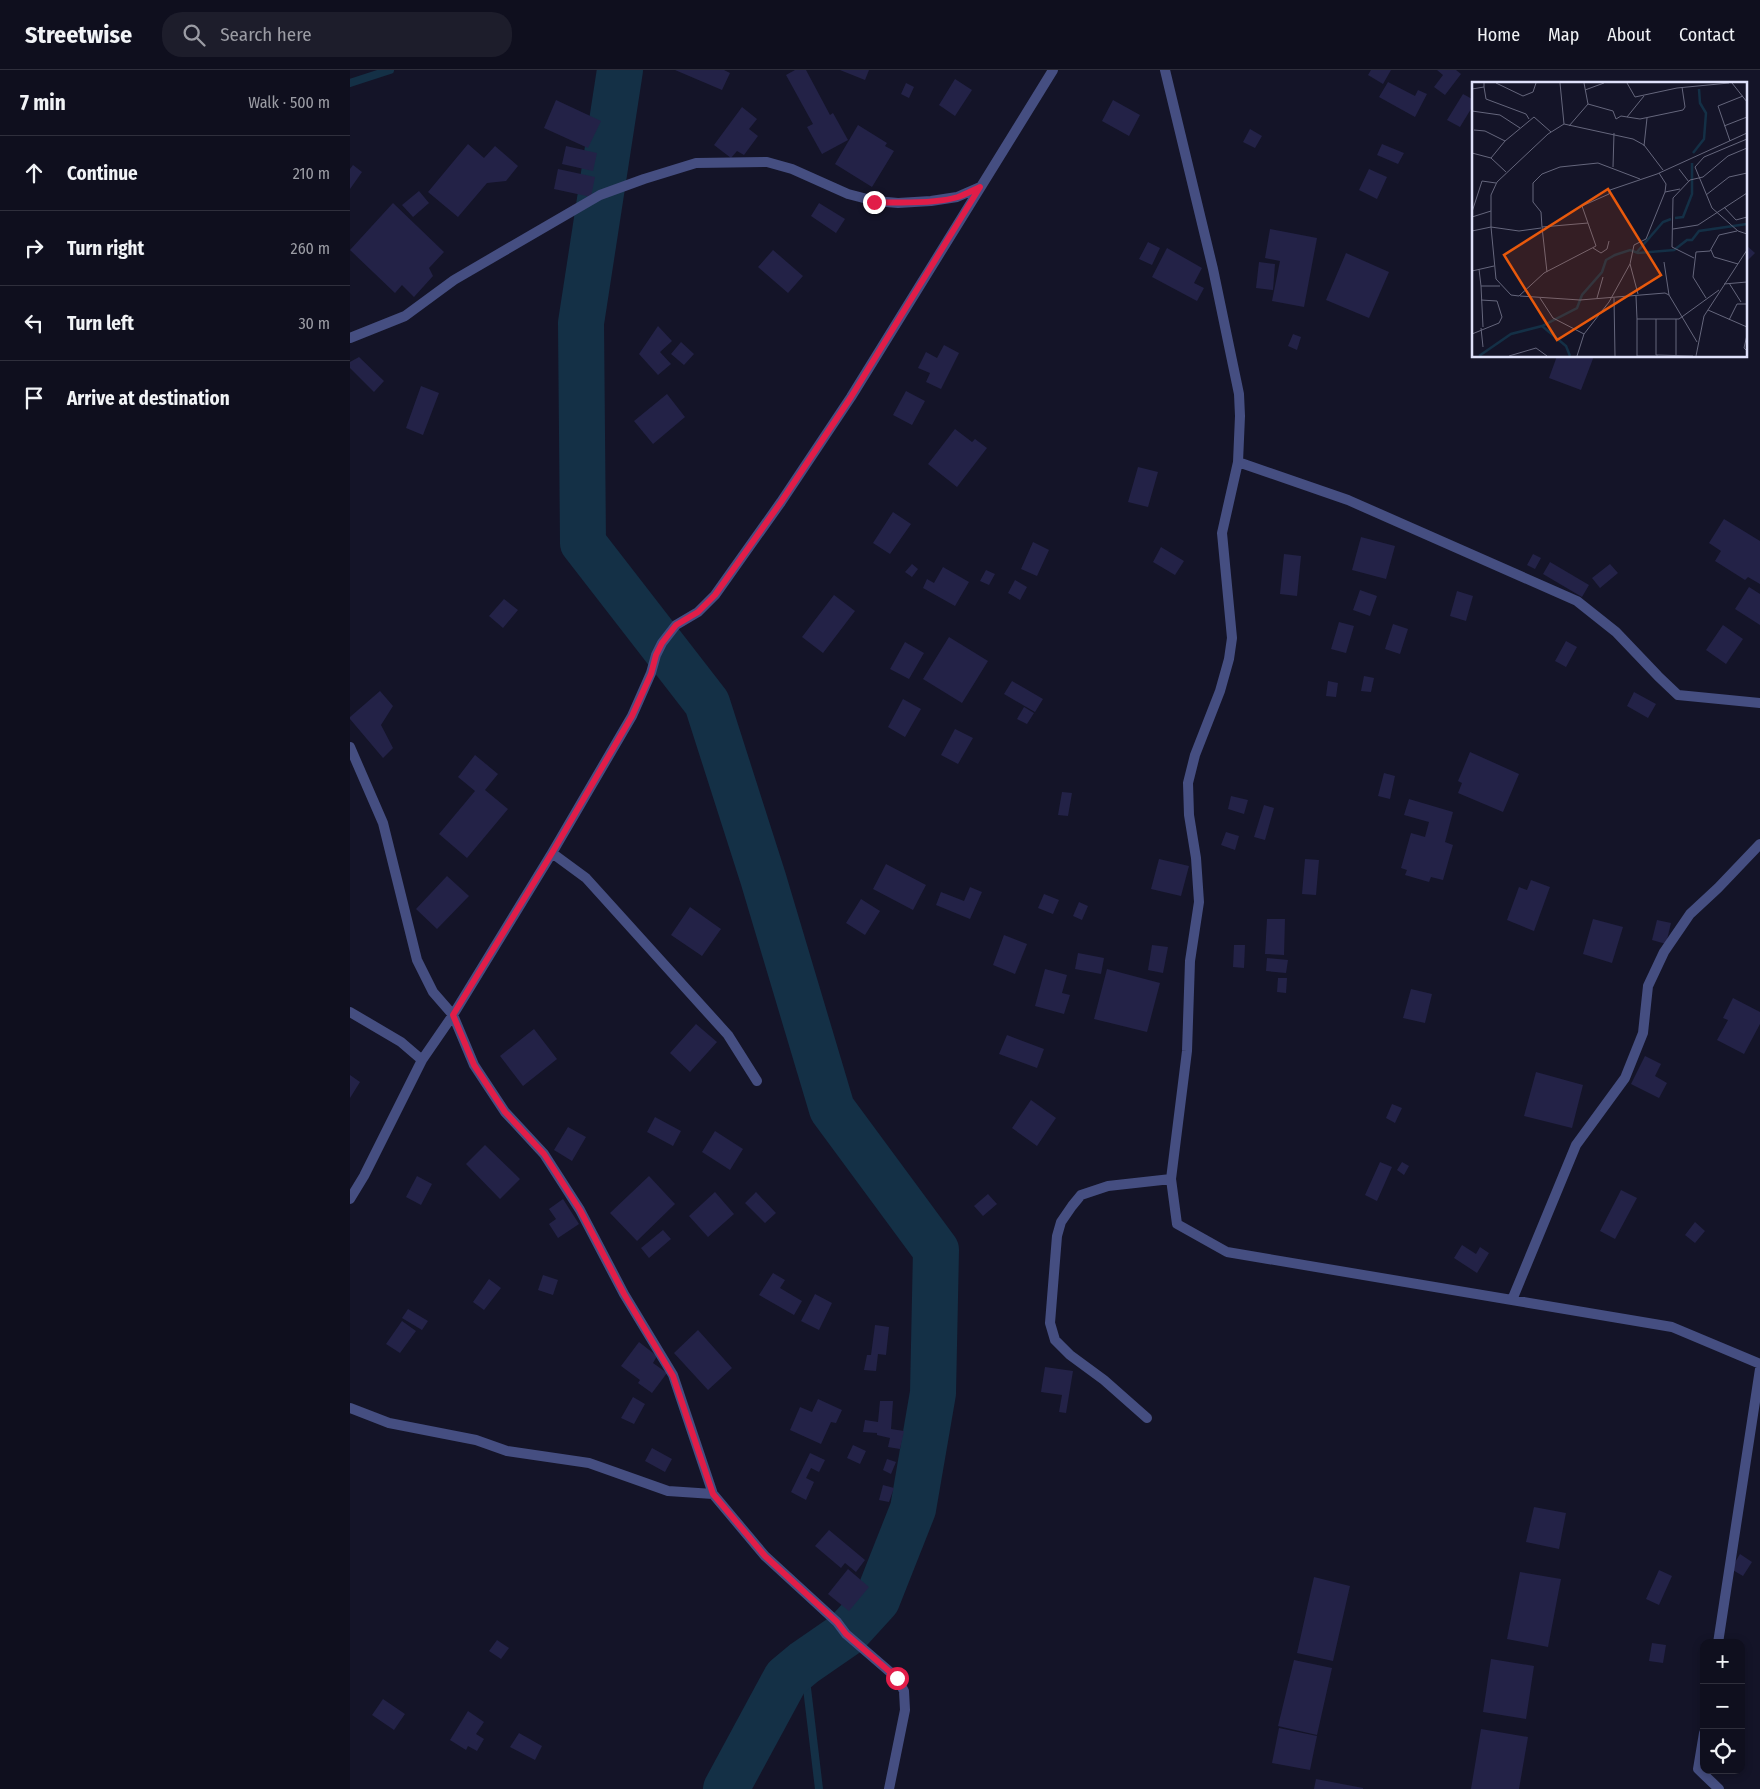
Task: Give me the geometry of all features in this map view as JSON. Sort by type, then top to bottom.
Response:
[{"type":"street","points":[[350,1199],[364,1176],[422,1060],[453,1015],[552,853],[632,716],[651,674],[656,655],[662,643],[676,625],[698,612],[715,595],[781,502],[851,397],[1053,70]]},
{"type":"street","points":[[1165,70],[1213,269],[1239,394],[1240,416],[1238,462],[1222,533],[1232,638],[1229,659],[1220,691],[1195,755],[1188,783],[1189,815],[1196,858],[1198,902],[1190,961],[1187,1051],[1172,1180],[1176,1224],[1226,1252],[1672,1327],[1760,1364]]},
{"type":"street","points":[[350,338],[405,316],[454,280],[600,195],[696,163],[767,162],[792,169],[848,194],[874,202],[930,201],[957,197],[980,187]]},
{"type":"street","points":[[1238,462],[1348,500],[1577,601],[1616,632],[1678,695],[1760,703]]},
{"type":"street","points":[[350,747],[383,823],[417,960],[433,992],[453,1015],[474,1065],[505,1112],[544,1154],[580,1210],[624,1294],[673,1376],[713,1494],[765,1556],[837,1622],[846,1634],[897,1678],[904,1691],[905,1710],[889,1789]]},
{"type":"street","points":[[1512,1300],[1576,1146],[1625,1078],[1643,1033],[1648,986],[1664,952],[1690,914],[1760,844]]},
{"type":"street","points":[[552,853],[586,878],[728,1035],[757,1081]]},
{"type":"street","points":[[350,1012],[401,1042],[422,1060]]},
{"type":"street","points":[[1147,1418],[1104,1380],[1070,1355],[1055,1340],[1050,1323],[1056,1246],[1061,1222],[1081,1195],[1108,1186],[1172,1180]]},
{"type":"street","points":[[1719,1639],[1760,1369]]},
{"type":"street","points":[[350,1408],[389,1423],[476,1440],[507,1451],[589,1463],[668,1491],[713,1494]]},
{"type":"street","points":[[1700,1757],[1698,1769],[1700,1771]]},
{"type":"street","points":[[1703,1774],[1719,1789]]},
{"type":"building","points":[[675,70],[724,70],[730,73],[722,90]]},
{"type":"building","points":[[795,70],[806,70],[830,115],[833,113],[848,140],[822,154],[807,127],[813,124],[786,75]]},
{"type":"building","points":[[840,70],[869,70],[865,80]]},
{"type":"building","points":[[1371,70],[1391,70],[1383,84],[1368,75]]},
{"type":"building","points":[[1437,70],[1456,70],[1461,74],[1445,95],[1434,87],[1443,75]]},
{"type":"building","points":[[955,79],[972,90],[955,116],[939,105]]},
{"type":"building","points":[[1388,82],[1415,96],[1418,90],[1427,94],[1415,117],[1379,97]]},
{"type":"building","points":[[906,83],[914,87],[909,98],[901,94]]},
{"type":"building","points":[[1463,94],[1472,99],[1472,107],[1460,127],[1447,120]]},
{"type":"building","points":[[556,100],[601,121],[588,148],[544,128]]},
{"type":"building","points":[[1113,100],[1140,115],[1129,136],[1102,121]]},
{"type":"building","points":[[742,107],[757,119],[749,129],[758,136],[744,155],[737,151],[731,158],[714,145]]},
{"type":"building","points":[[858,125],[887,143],[885,146],[894,151],[872,187],[835,164]]},
{"type":"building","points":[[1250,129],[1262,136],[1255,148],[1243,142]]},
{"type":"building","points":[[468,144],[484,158],[495,146],[518,166],[506,181],[487,183],[458,217],[428,192]]},
{"type":"building","points":[[1382,144],[1404,153],[1398,164],[1377,155]]},
{"type":"building","points":[[566,146],[597,153],[593,171],[562,164]]},
{"type":"building","points":[[353,165],[362,172],[350,189],[350,169]]},
{"type":"building","points":[[558,169],[595,177],[591,197],[554,189]]},
{"type":"building","points":[[1369,169],[1387,177],[1377,199],[1359,190]]},
{"type":"building","points":[[419,191],[429,203],[413,217],[402,205]]},
{"type":"building","points":[[393,203],[444,252],[429,268],[433,276],[414,297],[402,285],[395,293],[350,250]]},
{"type":"building","points":[[819,203],[845,219],[836,233],[811,216]]},
{"type":"building","points":[[1270,229],[1317,238],[1304,307],[1272,301],[1280,261],[1265,258]]},
{"type":"building","points":[[1148,242],[1160,248],[1152,265],[1139,259]]},
{"type":"building","points":[[1748,247],[1755,253],[1748,260]]},
{"type":"building","points":[[1167,248],[1202,268],[1194,283],[1204,288],[1197,301],[1152,277]]},
{"type":"building","points":[[773,250],[803,276],[788,293],[758,267]]},
{"type":"building","points":[[1346,253],[1389,272],[1369,318],[1326,300]]},
{"type":"building","points":[[1259,262],[1275,264],[1273,290],[1256,288]]},
{"type":"building","points":[[658,326],[672,341],[660,352],[671,364],[658,375],[639,354]]},
{"type":"building","points":[[1293,334],[1301,337],[1297,350],[1288,346]]},
{"type":"building","points":[[681,342],[694,354],[684,365],[671,354]]},
{"type":"building","points":[[944,345],[959,353],[941,389],[926,382],[930,373],[918,368],[926,352],[937,358]]},
{"type":"building","points":[[359,357],[384,381],[374,392],[350,368],[350,362]]},
{"type":"building","points":[[1556,358],[1593,358],[1581,390],[1549,378]]},
{"type":"building","points":[[421,386],[439,393],[423,435],[406,428]]},
{"type":"building","points":[[906,391],[925,401],[912,425],[893,415]]},
{"type":"building","points":[[667,394],[685,417],[653,444],[634,421]]},
{"type":"building","points":[[955,429],[972,442],[975,439],[987,448],[957,487],[928,464]]},
{"type":"building","points":[[1138,467],[1158,472],[1148,507],[1128,502]]},
{"type":"building","points":[[893,512],[911,524],[890,554],[873,543]]},
{"type":"building","points":[[1724,519],[1760,541],[1760,584],[1748,577],[1745,580],[1715,561],[1721,551],[1709,543]]},
{"type":"building","points":[[1361,537],[1395,546],[1386,579],[1352,570]]},
{"type":"building","points":[[1033,542],[1049,550],[1037,576],[1021,569]]},
{"type":"building","points":[[1161,547],[1184,561],[1175,575],[1153,562]]},
{"type":"building","points":[[1284,554],[1301,556],[1297,596],[1280,594]]},
{"type":"building","points":[[1533,554],[1541,558],[1535,569],[1527,565]]},
{"type":"building","points":[[1550,562],[1589,585],[1582,597],[1543,574]]},
{"type":"building","points":[[912,564],[918,569],[912,577],[905,572]]},
{"type":"building","points":[[1610,564],[1618,573],[1600,588],[1592,578]]},
{"type":"building","points":[[943,567],[969,582],[955,606],[923,588],[927,579],[934,583]]},
{"type":"building","points":[[986,570],[995,574],[989,585],[980,581]]},
{"type":"building","points":[[1015,580],[1027,587],[1020,600],[1008,593]]},
{"type":"building","points":[[1749,587],[1760,594],[1760,625],[1735,609]]},
{"type":"building","points":[[1360,590],[1377,596],[1370,616],[1353,610]]},
{"type":"building","points":[[1457,591],[1473,596],[1466,621],[1450,616]]},
{"type":"building","points":[[834,595],[855,611],[823,653],[802,637]]},
{"type":"building","points":[[504,599],[518,610],[503,628],[489,616]]},
{"type":"building","points":[[1339,622],[1354,626],[1346,653],[1331,649]]},
{"type":"building","points":[[1393,624],[1408,629],[1400,654],[1385,649]]},
{"type":"building","points":[[1723,625],[1743,639],[1726,664],[1706,650]]},
{"type":"building","points":[[949,637],[988,661],[962,703],[923,679]]},
{"type":"building","points":[[1566,641],[1577,647],[1566,667],[1555,661]]},
{"type":"building","points":[[905,642],[924,653],[909,679],[890,669]]},
{"type":"building","points":[[1364,676],[1374,678],[1371,692],[1361,691]]},
{"type":"building","points":[[1012,681],[1043,699],[1035,712],[1004,694]]},
{"type":"building","points":[[1328,681],[1338,683],[1336,697],[1326,696]]},
{"type":"building","points":[[380,691],[393,706],[381,725],[393,748],[383,758],[350,719]]},
{"type":"building","points":[[1634,692],[1656,704],[1648,718],[1627,706]]},
{"type":"building","points":[[903,699],[921,709],[905,737],[888,727]]},
{"type":"building","points":[[1024,707],[1034,713],[1027,724],[1017,719]]},
{"type":"building","points":[[955,729],[973,738],[958,764],[941,755]]},
{"type":"building","points":[[1470,752],[1519,774],[1503,812],[1458,793],[1462,783],[1458,781]]},
{"type":"building","points":[[475,755],[498,774],[485,790],[508,809],[467,858],[439,834],[475,791],[458,777]]},
{"type":"building","points":[[1384,773],[1395,776],[1390,799],[1378,796]]},
{"type":"building","points":[[1062,792],[1072,793],[1068,816],[1058,815]]},
{"type":"building","points":[[1231,796],[1248,800],[1244,814],[1228,809]]},
{"type":"building","points":[[1409,799],[1453,812],[1445,842],[1453,845],[1443,880],[1431,877],[1429,882],[1405,875],[1407,870],[1401,868],[1411,833],[1425,837],[1429,822],[1404,815]]},
{"type":"building","points":[[1264,805],[1274,808],[1265,840],[1254,837]]},
{"type":"building","points":[[1226,832],[1239,836],[1235,850],[1221,845]]},
{"type":"building","points":[[1159,859],[1189,866],[1181,896],[1151,889]]},
{"type":"building","points":[[1305,859],[1319,860],[1316,895],[1302,894]]},
{"type":"building","points":[[886,864],[926,885],[913,910],[873,889]]},
{"type":"building","points":[[447,876],[469,896],[437,929],[416,909]]},
{"type":"building","points":[[1531,880],[1550,887],[1534,931],[1507,920],[1519,887],[1527,890]]},
{"type":"building","points":[[970,887],[982,892],[970,919],[936,905],[941,892],[964,901]]},
{"type":"building","points":[[1044,894],[1059,900],[1053,914],[1038,908]]},
{"type":"building","points":[[861,899],[880,911],[865,935],[846,923]]},
{"type":"building","points":[[1079,902],[1088,906],[1082,920],[1073,916]]},
{"type":"building","points":[[690,907],[721,929],[702,956],[671,935]]},
{"type":"building","points":[[1267,919],[1285,919],[1284,955],[1265,954]]},
{"type":"building","points":[[1593,919],[1623,927],[1612,963],[1583,954]]},
{"type":"building","points":[[1657,920],[1671,923],[1666,944],[1652,940]]},
{"type":"building","points":[[1004,935],[1027,944],[1015,974],[993,965]]},
{"type":"building","points":[[1152,945],[1168,947],[1163,973],[1148,970]]},
{"type":"building","points":[[1234,945],[1245,945],[1244,968],[1233,967]]},
{"type":"building","points":[[1078,953],[1104,958],[1101,974],[1075,969]]},
{"type":"building","points":[[1267,958],[1288,960],[1286,973],[1266,971]]},
{"type":"building","points":[[1045,969],[1067,975],[1062,993],[1070,995],[1064,1014],[1035,1006]]},
{"type":"building","points":[[1107,969],[1160,983],[1147,1032],[1094,1019]]},
{"type":"building","points":[[1278,978],[1287,978],[1286,993],[1277,992]]},
{"type":"building","points":[[1411,989],[1432,994],[1425,1023],[1403,1018]]},
{"type":"building","points":[[1733,998],[1760,1012],[1760,1024],[1744,1054],[1717,1040],[1728,1020],[1723,1018]]},
{"type":"building","points":[[696,1024],[717,1042],[690,1072],[670,1053]]},
{"type":"building","points":[[534,1029],[557,1059],[523,1086],[500,1056]]},
{"type":"building","points":[[1007,1035],[1044,1049],[1037,1068],[999,1054]]},
{"type":"building","points":[[1645,1056],[1661,1064],[1655,1076],[1667,1083],[1659,1098],[1631,1084]]},
{"type":"building","points":[[1536,1072],[1583,1085],[1572,1128],[1524,1116]]},
{"type":"building","points":[[350,1075],[360,1082],[350,1098]]},
{"type":"building","points":[[1031,1100],[1056,1118],[1037,1146],[1012,1128]]},
{"type":"building","points":[[1392,1104],[1402,1108],[1395,1123],[1386,1118]]},
{"type":"building","points":[[655,1117],[681,1131],[673,1146],[647,1132]]},
{"type":"building","points":[[568,1127],[586,1137],[572,1161],[554,1150]]},
{"type":"building","points":[[715,1131],[743,1149],[730,1170],[702,1152]]},
{"type":"building","points":[[485,1145],[520,1179],[500,1199],[466,1164]]},
{"type":"building","points":[[1380,1162],[1392,1167],[1377,1201],[1365,1195]]},
{"type":"building","points":[[1402,1162],[1409,1166],[1404,1175],[1397,1170]]},
{"type":"building","points":[[417,1176],[432,1184],[421,1205],[406,1197]]},
{"type":"building","points":[[649,1176],[675,1204],[637,1241],[610,1213]]},
{"type":"building","points":[[1621,1190],[1637,1198],[1615,1239],[1600,1231]]},
{"type":"building","points":[[715,1192],[734,1214],[708,1237],[689,1216]]},
{"type":"building","points":[[756,1192],[776,1213],[765,1223],[745,1203]]},
{"type":"building","points":[[988,1194],[997,1204],[983,1216],[974,1206]]},
{"type":"building","points":[[563,1199],[579,1224],[558,1238],[549,1224],[556,1219],[549,1209]]},
{"type":"building","points":[[1695,1222],[1705,1231],[1695,1243],[1685,1235]]},
{"type":"building","points":[[663,1230],[671,1239],[649,1258],[641,1248]]},
{"type":"building","points":[[1462,1245],[1476,1254],[1480,1247],[1489,1253],[1477,1273],[1454,1258]]},
{"type":"building","points":[[773,1273],[785,1280],[780,1288],[802,1301],[794,1315],[759,1295]]},
{"type":"building","points":[[543,1275],[558,1280],[553,1295],[538,1290]]},
{"type":"building","points":[[489,1279],[501,1288],[484,1310],[473,1302]]},
{"type":"building","points":[[815,1294],[832,1303],[819,1330],[801,1321]]},
{"type":"building","points":[[408,1309],[428,1321],[422,1330],[402,1318]]},
{"type":"building","points":[[402,1321],[416,1331],[400,1353],[386,1344]]},
{"type":"building","points":[[875,1325],[889,1327],[886,1355],[878,1354],[876,1371],[864,1370],[867,1355],[871,1355]]},
{"type":"building","points":[[698,1330],[732,1368],[708,1390],[674,1353]]},
{"type":"building","points":[[639,1342],[657,1356],[653,1363],[667,1373],[652,1393],[638,1383],[640,1380],[621,1366]]},
{"type":"building","points":[[1045,1367],[1073,1371],[1066,1413],[1059,1412],[1062,1395],[1041,1392]]},
{"type":"building","points":[[633,1397],[645,1404],[634,1424],[621,1418]]},
{"type":"building","points":[[818,1399],[842,1410],[836,1423],[831,1422],[821,1444],[790,1430],[800,1407],[812,1412]]},
{"type":"building","points":[[880,1401],[893,1401],[891,1429],[904,1431],[900,1449],[888,1447],[890,1438],[877,1435],[877,1433],[863,1432],[865,1420],[878,1422]]},
{"type":"building","points":[[853,1445],[866,1451],[860,1464],[847,1458]]},
{"type":"building","points":[[652,1448],[672,1459],[665,1472],[645,1461]]},
{"type":"building","points":[[810,1453],[825,1460],[819,1472],[811,1468],[806,1478],[814,1482],[806,1500],[791,1492]]},
{"type":"building","points":[[887,1459],[896,1462],[891,1474],[883,1470]]},
{"type":"building","points":[[883,1485],[894,1488],[889,1502],[879,1500]]},
{"type":"building","points":[[1534,1507],[1566,1513],[1559,1549],[1526,1542]]},
{"type":"building","points":[[829,1530],[865,1560],[856,1572],[845,1563],[841,1568],[815,1546]]},
{"type":"building","points":[[1740,1554],[1752,1562],[1743,1576],[1731,1569]]},
{"type":"building","points":[[848,1569],[869,1587],[849,1611],[828,1594]]},
{"type":"building","points":[[1659,1570],[1672,1576],[1659,1605],[1646,1599]]},
{"type":"building","points":[[1520,1572],[1561,1579],[1548,1647],[1507,1639]]},
{"type":"building","points":[[1314,1577],[1350,1586],[1333,1661],[1297,1653]]},
{"type":"building","points":[[497,1640],[509,1648],[501,1659],[489,1651]]},
{"type":"building","points":[[1652,1643],[1666,1645],[1663,1663],[1649,1661]]},
{"type":"building","points":[[1491,1659],[1534,1666],[1526,1719],[1483,1712]]},
{"type":"building","points":[[1294,1660],[1332,1668],[1317,1735],[1278,1726]]},
{"type":"building","points":[[383,1699],[405,1714],[394,1730],[372,1715]]},
{"type":"building","points":[[468,1711],[484,1722],[476,1734],[484,1739],[477,1751],[468,1746],[466,1750],[450,1740]]},
{"type":"building","points":[[1279,1728],[1317,1736],[1310,1770],[1272,1763]]},
{"type":"building","points":[[1481,1729],[1528,1737],[1519,1789],[1471,1789]]},
{"type":"building","points":[[519,1733],[542,1746],[535,1760],[510,1747]]},
{"type":"building","points":[[1316,1779],[1363,1788],[1363,1789],[1314,1789]]},
{"type":"waterway","points":[[350,83],[390,70]]},
{"type":"waterway","points":[[620,70],[581,323],[583,543],[707,703],[763,878],[832,1109],[936,1250],[933,1393],[913,1509],[877,1600],[846,1634],[786,1678],[726,1789]]},
{"type":"waterway","points":[[804,1663],[819,1789]]},
{"type":"route","points":[[874,202],[930,201],[957,197],[980,187],[851,397],[781,502],[715,595],[698,612],[676,625],[662,643],[656,655],[651,674],[632,716],[552,853],[453,1015],[474,1065],[505,1112],[544,1154],[580,1210],[624,1294],[673,1376],[713,1494],[765,1556],[837,1622],[846,1634],[897,1678]]}]
